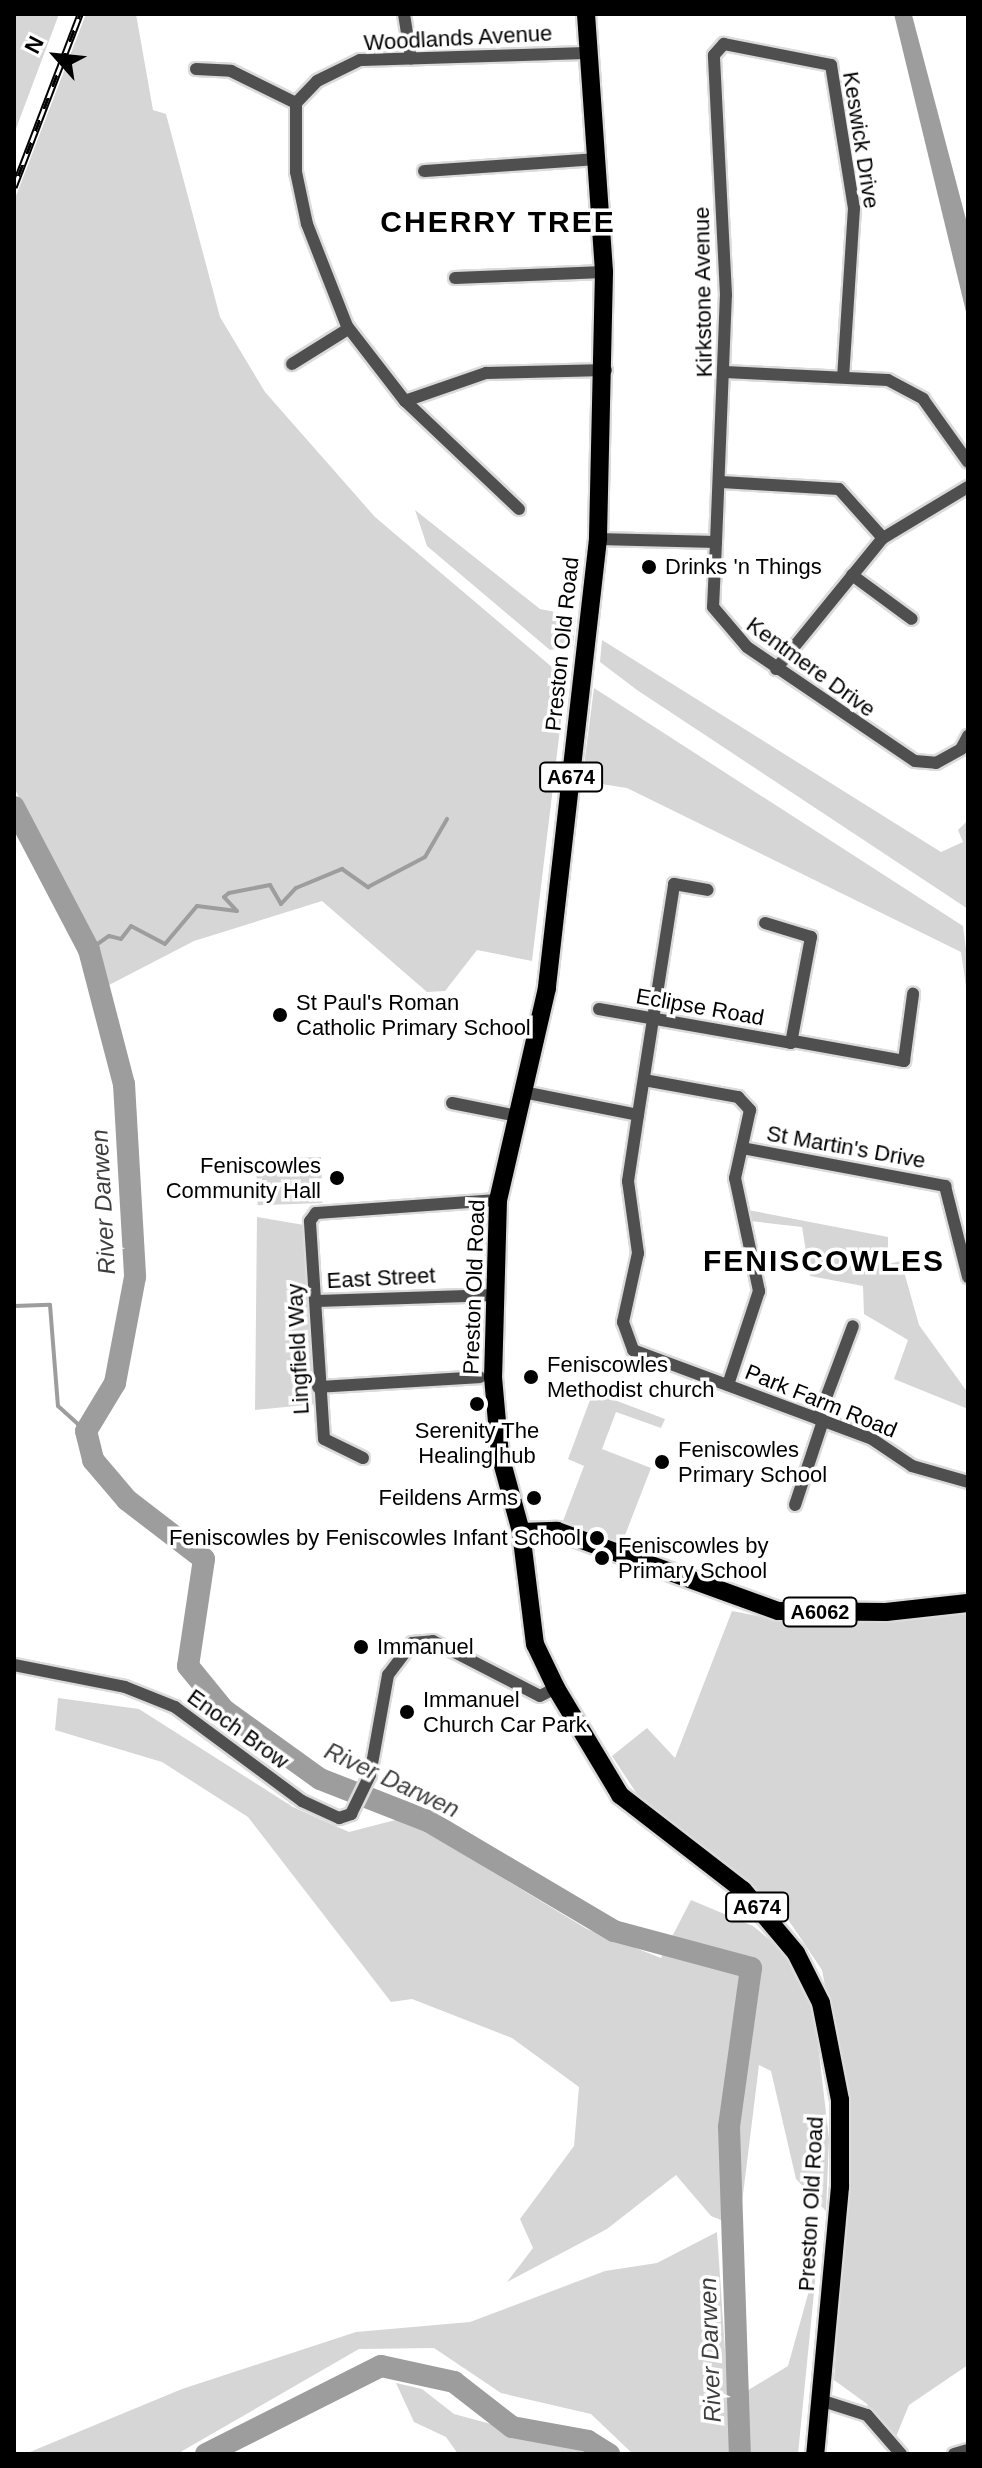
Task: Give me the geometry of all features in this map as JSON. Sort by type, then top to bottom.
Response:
[{"type":"main road","name":"Preston Old Road","points":[[586,14],[604,272],[606,370],[598,539],[547,988],[498,1200],[500,1455],[521,1532],[535,1644],[556,1688],[620,1795],[743,1890],[796,1953],[821,2003],[840,2100],[840,2187],[823,2401],[815,2454]]},
{"type":"main road","name":"A6062","points":[[521,1532],[557,1531],[778,1611],[886,1612],[968,1603]]},
{"type":"street","points":[[404,14],[411,58]]},
{"type":"street","name":"Kirkstone Avenue","points":[[716,542],[725,372],[714,55],[724,44]]},
{"type":"street","name":"Keswick Drive","points":[[724,44],[831,65],[854,208],[843,376]]},
{"type":"street","name":"Woodlands Avenue","points":[[296,103],[317,81],[360,60],[588,53]]},
{"type":"street","points":[[196,69],[231,71],[296,103],[296,172],[307,224],[348,329],[405,401],[519,509]]},
{"type":"street","points":[[424,171],[595,159]]},
{"type":"street","points":[[455,278],[604,272]]},
{"type":"street","points":[[292,364],[348,329]]},
{"type":"street","points":[[405,401],[486,373],[606,370]]},
{"type":"street","points":[[725,372],[888,380],[923,399],[968,462]]},
{"type":"street","points":[[721,482],[839,489],[883,538]]},
{"type":"street","points":[[776,669],[883,538],[968,487]]},
{"type":"street","points":[[598,539],[716,542]]},
{"type":"street","name":"Kentmere Drive","points":[[716,542],[713,607],[722,625],[776,669],[915,761],[936,763],[961,749],[968,736]]},
{"type":"street","points":[[852,575],[912,619]]},
{"type":"street","name":"Park Farm Road","points":[[707,890],[674,884],[628,1181],[638,1253],[623,1336],[633,1350],[882,1444],[912,1466],[968,1482]]},
{"type":"street","points":[[765,923],[811,937],[793,1041]]},
{"type":"street","name":"Eclipse Road","points":[[599,1009],[904,1061],[913,994]]},
{"type":"street","points":[[644,1080],[738,1097],[750,1110],[735,1178],[759,1291],[728,1385]]},
{"type":"street","points":[[523,1092],[638,1115]]},
{"type":"street","points":[[452,1103],[517,1116]]},
{"type":"street","name":"St Martin's Drive","points":[[742,1148],[945,1186],[968,1277]]},
{"type":"street","name":"Lingfield Way","points":[[363,1458],[324,1439],[318,1387],[316,1213],[498,1200]]},
{"type":"street","name":"East Street","points":[[316,1301],[497,1295]]},
{"type":"street","points":[[795,1505],[820,1420],[853,1326]]},
{"type":"street","points":[[318,1387],[480,1377]]},
{"type":"street","name":"Enoch Brow","points":[[14,1665],[125,1687],[175,1707],[302,1801],[345,1816],[370,1775],[388,1675],[412,1643],[433,1641],[540,1696],[556,1688]]},
{"type":"street","points":[[823,2401],[867,2415],[901,2454]]},
{"type":"street","points":[[954,2454],[968,2450]]},
{"type":"shaded area","points":[[14,14],[59,14],[14,134]]},
{"type":"shaded area","points":[[86,14],[136,14],[153,110],[166,114],[220,317],[265,392],[375,517],[566,679],[532,961],[477,950],[445,991],[427,992],[322,901],[194,941],[109,985],[14,787],[14,201]]},
{"type":"shaded area","points":[[894,14],[912,15],[968,227],[968,320]]},
{"type":"shaded area","points":[[415,510],[540,609],[576,616],[573,646],[550,650],[427,546]]},
{"type":"shaded area","points":[[602,640],[941,852],[963,842],[958,830],[968,820],[968,909],[637,690],[600,662]]},
{"type":"shaded area","points":[[594,688],[963,926],[968,964],[968,1000],[961,952],[627,788],[582,781]]},
{"type":"shaded area","points":[[321,1157],[323,1203],[258,1205],[256,1159]]},
{"type":"shaded area","points":[[748,1210],[888,1237],[888,1264],[901,1261],[919,1325],[968,1393],[968,1409],[894,1379],[908,1340],[864,1314],[863,1286],[810,1276],[802,1227],[750,1221]]},
{"type":"shaded area","points":[[257,1217],[304,1225],[316,1404],[255,1410]]},
{"type":"shaded area","points":[[593,1392],[665,1419],[661,1428],[616,1412],[602,1449],[651,1468],[622,1543],[563,1521],[584,1466],[568,1459]]},
{"type":"shaded area","points":[[732,1611],[814,1627],[968,1612],[968,2365],[909,2405],[895,2439],[883,2436],[867,2404],[834,2380],[851,2128],[822,1970],[783,1912],[639,1797],[612,1756],[647,1728],[675,1758]]},
{"type":"shaded area","points":[[58,1698],[139,1709],[293,1807],[349,1832],[403,1818],[587,1929],[661,1958],[691,1900],[753,1926],[792,1958],[814,2009],[829,2139],[826,2211],[796,2179],[771,2071],[759,2065],[739,2227],[711,2216],[676,2175],[607,2229],[507,2282],[533,2248],[520,2219],[574,2146],[579,2087],[512,2038],[412,1999],[391,2002],[248,1817],[162,1762],[55,1730]]},
{"type":"shaded area","points":[[717,2232],[732,2454],[633,2454],[591,2414],[501,2393],[434,2348],[359,2349],[177,2454],[25,2454],[182,2389],[356,2332],[470,2322],[605,2271],[657,2263]]},
{"type":"shaded area","points":[[817,2262],[798,2454],[745,2454],[745,2392],[788,2366]]},
{"type":"shaded area","points":[[396,2383],[422,2389],[454,2414],[602,2454],[458,2454],[446,2437],[414,2422]]},
{"type":"waterway","name":"River Darwen","points":[[14,807],[89,950],[124,1084],[135,1277],[115,1383],[86,1431],[93,1460],[127,1500],[204,1559],[188,1666],[224,1710],[320,1779],[428,1821],[614,1931],[751,1968],[729,2127],[740,2454]]},
{"type":"waterway","points":[[89,950],[109,936],[121,939],[131,926],[165,944],[197,906],[237,911],[224,897],[229,893],[270,885],[281,904],[296,888],[342,869],[368,887],[425,857],[447,819]]},
{"type":"waterway","points":[[14,1306],[50,1305],[58,1406],[86,1431]]},
{"type":"waterway","name":"River Darwen","points":[[206,2454],[381,2366],[454,2382],[512,2427],[588,2441],[609,2454]]},
{"type":"railway","points":[[14,187],[80,14]]},
{"type":"place","name":"Drinks 'n Things","points":[[649,567]]},
{"type":"place","name":"St Paul's Roman Catholic Primary School","points":[[280,1015]]},
{"type":"place","name":"Feniscowles Community Hall","points":[[337,1178]]},
{"type":"place","name":"Feniscowles Methodist church","points":[[531,1377]]},
{"type":"place","name":"Serenity The Healing hub","points":[[477,1404]]},
{"type":"place","name":"Feniscowles Primary School","points":[[662,1462]]},
{"type":"place","name":"Feildens Arms","points":[[534,1498]]},
{"type":"place","name":"Feniscowles by Feniscowles Infant School","points":[[597,1538]]},
{"type":"place","name":"Feniscowles by Primary School","points":[[602,1558]]},
{"type":"place","name":"Immanuel","points":[[361,1647]]},
{"type":"place","name":"Immanuel Church Car Park","points":[[407,1712]]},
{"type":"district","name":"CHERRY TREE","points":[[498,222]]},
{"type":"district","name":"FENISCOWLES","points":[[824,1261]]}]
